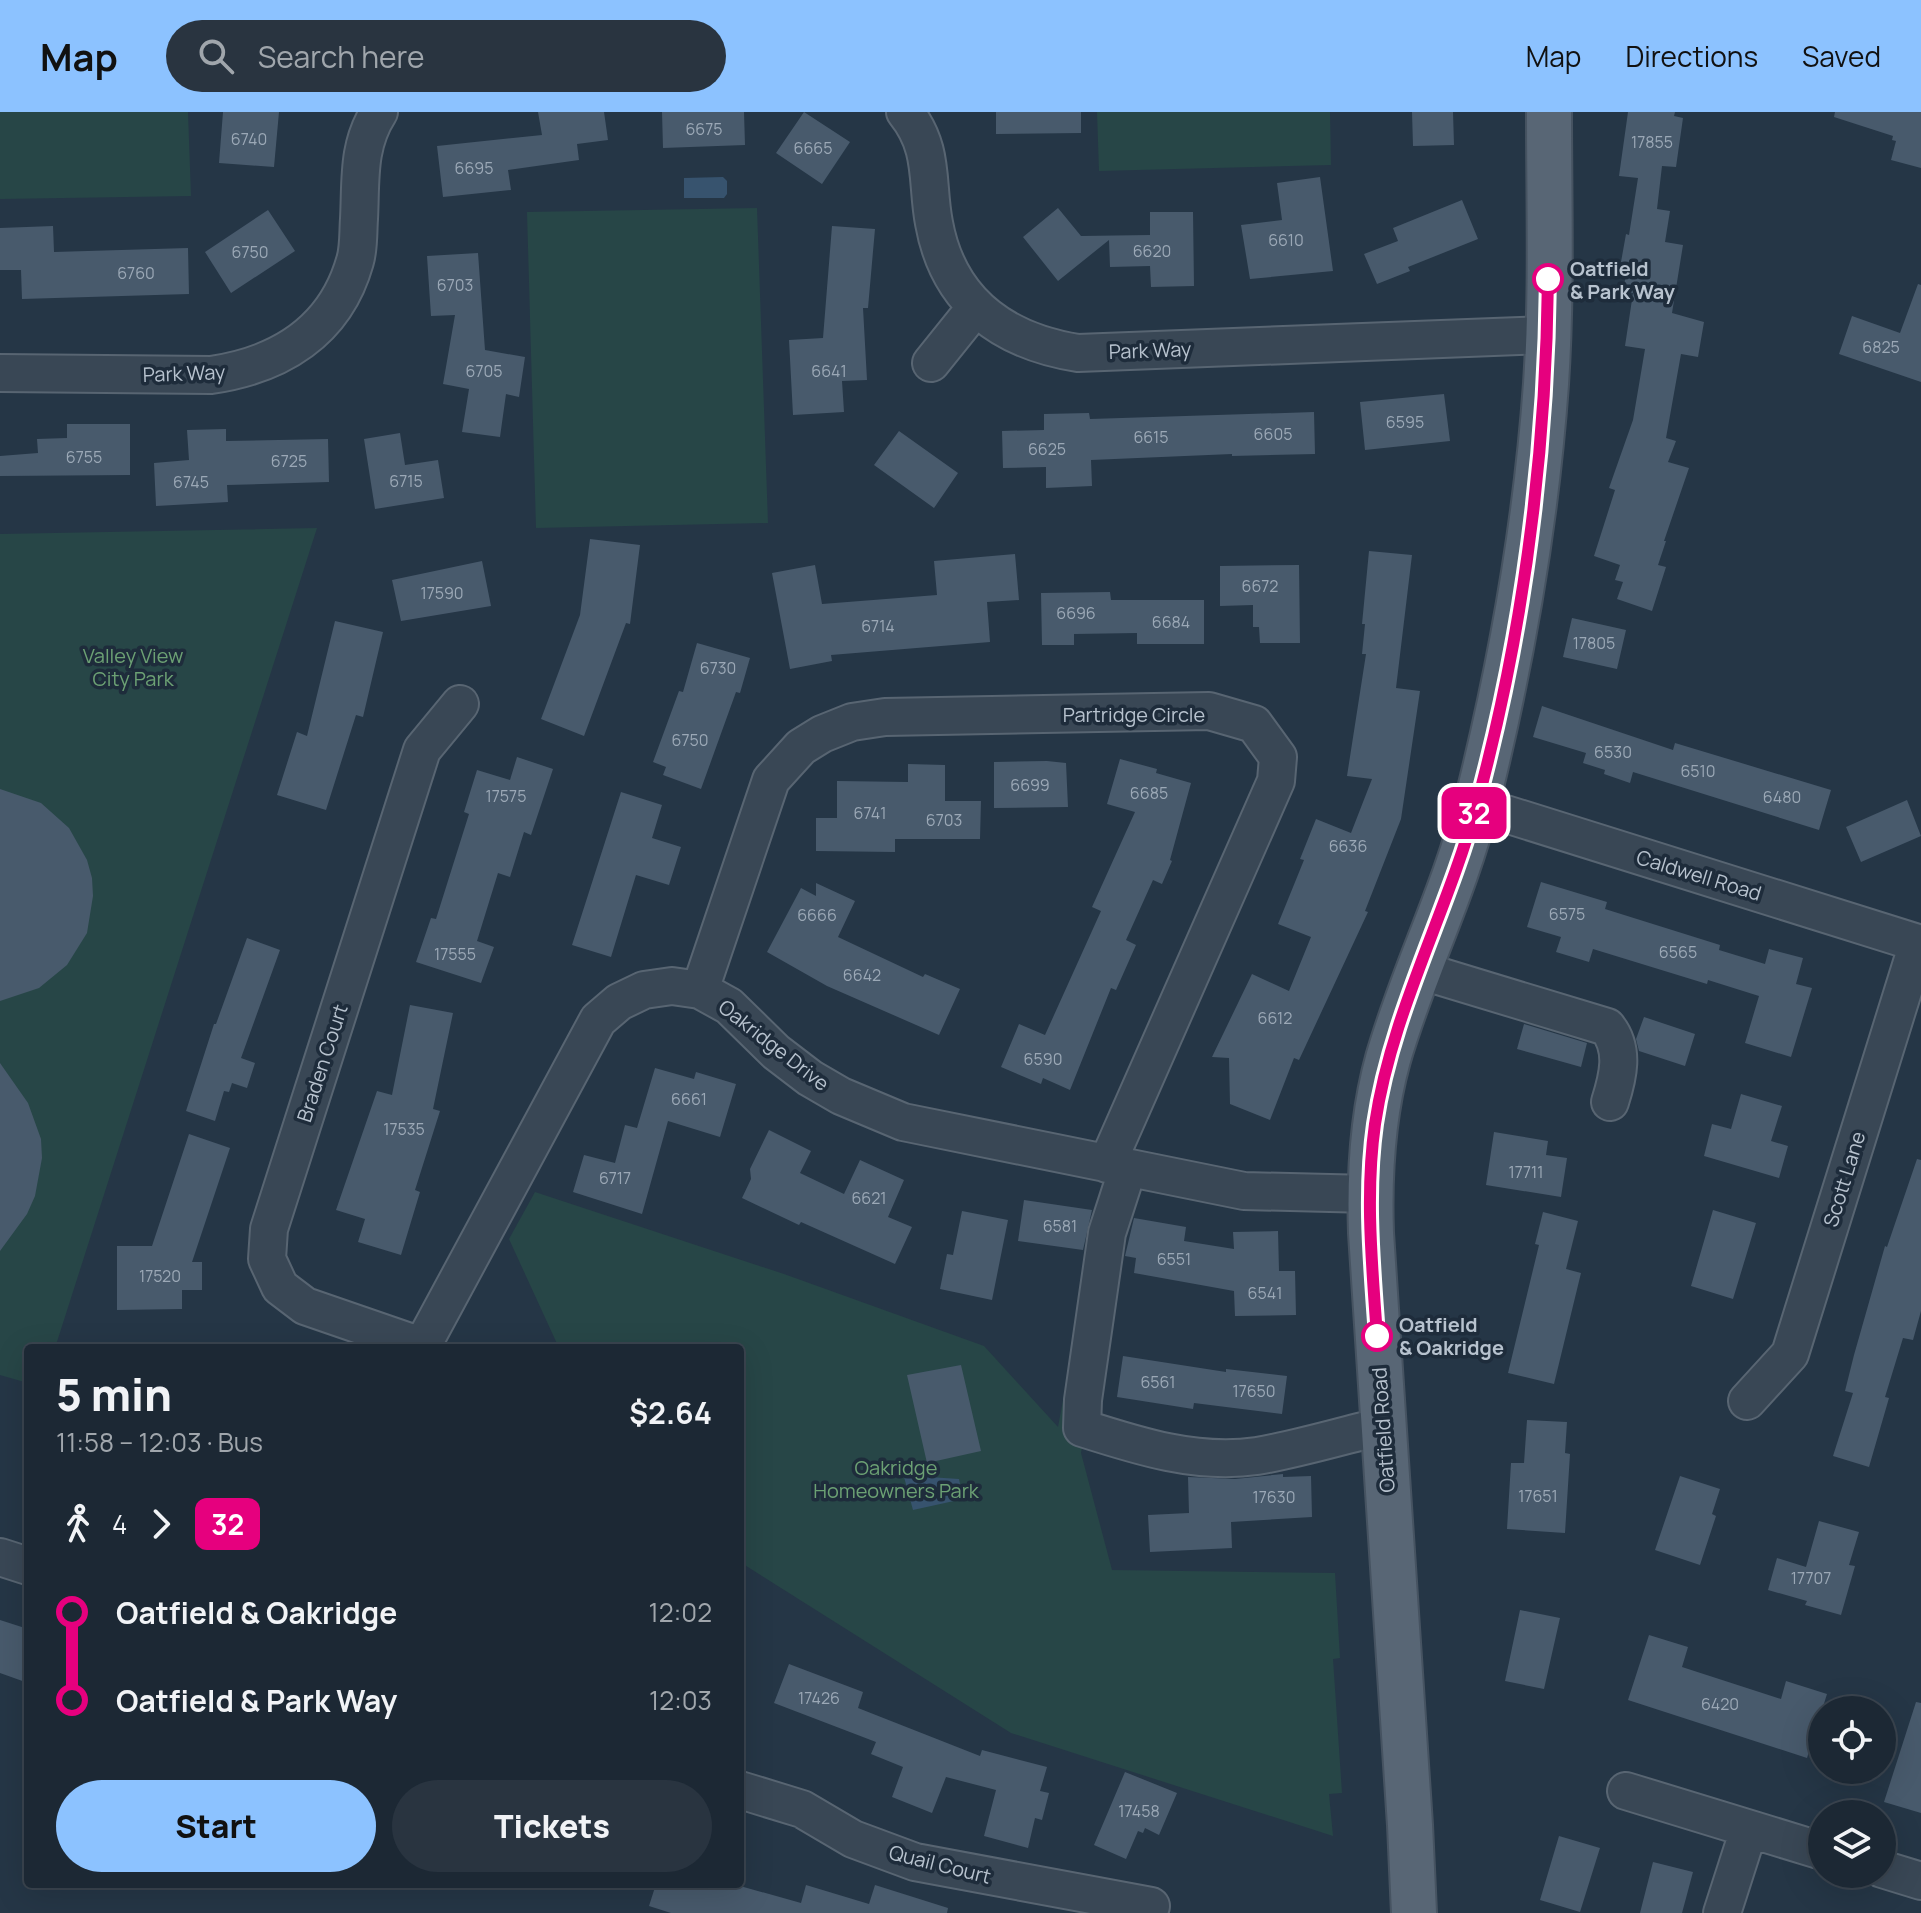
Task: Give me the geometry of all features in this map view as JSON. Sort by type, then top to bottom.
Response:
[{"type":"main road","name":"Oatfield Road","points":[[1414,1913],[1370,1194],[1375,1122],[1388,1061],[1454,882],[1477,805],[1519,607],[1536,493],[1547,335],[1549,112]]},
{"type":"street","name":"Park Way","points":[[0,373],[211,375],[243,370],[274,359],[300,344],[323,321],[343,292],[356,259],[359,167],[365,139],[379,112]]},
{"type":"street","name":"Park Way","points":[[905,112],[925,149],[931,180],[933,222],[942,256],[956,282],[976,307],[997,325],[1023,340],[1078,353],[1547,335]]},
{"type":"street","points":[[931,363],[976,307]]},
{"type":"street","name":"Braden Court","points":[[413,1344],[305,1306],[280,1287],[267,1259],[269,1229],[422,750],[460,704]]},
{"type":"street","name":"Partridge Circle","points":[[700,990],[771,780],[801,747],[822,734],[852,722],[885,717],[1209,711],[1254,724],[1278,757],[1276,781],[1118,1166],[1083,1400],[1082,1428],[1134,1445],[1187,1456],[1255,1456],[1383,1426]]},
{"type":"street","name":"Caldwell Road","points":[[1477,805],[1919,944]]},
{"type":"street","name":"Scott Lane","points":[[1747,1401],[1790,1354],[1919,944]]},
{"type":"street","points":[[1419,970],[1607,1027],[1618,1040],[1618,1078],[1610,1102]]},
{"type":"street","name":"Oakridge Drive","points":[[423,1344],[598,1020],[619,1002],[644,990],[672,986],[700,990],[729,1006],[776,1052],[810,1078],[869,1109],[903,1122],[1244,1191],[1370,1194]]},
{"type":"street","points":[[0,1557],[24,1565]]},
{"type":"street","name":"Quail Court","points":[[744,1791],[802,1809],[853,1839],[915,1862],[1151,1906]]},
{"type":"street","points":[[1626,1791],[1808,1847]]},
{"type":"street","points":[[1722,1913],[1749,1829]]},
{"type":"street","points":[[1896,1873],[1921,1881]]},
{"type":"green space","points":[[0,112],[188,112],[191,196],[0,199]]},
{"type":"green space","points":[[1097,112],[1330,112],[1331,165],[1099,171]]},
{"type":"green space","points":[[757,208],[768,523],[536,528],[527,212]]},
{"type":"green space","name":"Valley View City Park","points":[[317,528],[56,1344],[24,1344],[24,1382],[0,1375],[0,534]]},
{"type":"green space","name":"Oakridge Homeowners Park","points":[[535,1192],[784,1274],[984,1346],[1058,1427],[1101,1197],[1127,1202],[1081,1453],[1112,1570],[1335,1573],[1340,1658],[1333,1659],[1342,1793],[1329,1794],[1333,1836],[1011,1733],[744,1565],[744,1344],[557,1344],[509,1239]]},
{"type":"water","points":[[723,177],[727,181],[724,198],[684,198],[684,178]]},
{"type":"water","points":[[917,1464],[929,1477],[959,1479],[963,1499],[913,1510],[904,1477],[907,1469]]},
{"type":"building","points":[[223,112],[279,112],[274,167],[219,163]]},
{"type":"building","points":[[538,112],[604,112],[608,140],[577,144],[579,160],[508,170],[511,190],[443,197],[437,146],[542,135]]},
{"type":"building","points":[[662,112],[744,112],[745,145],[663,148]]},
{"type":"building","points":[[804,112],[850,142],[822,184],[776,153]]},
{"type":"building","points":[[996,112],[1081,112],[1081,133],[996,134]]},
{"type":"building","points":[[1412,112],[1453,112],[1454,145],[1413,146]]},
{"type":"building","points":[[1628,112],[1675,112],[1674,116],[1683,118],[1676,167],[1662,166],[1657,209],[1670,211],[1665,242],[1683,245],[1672,313],[1704,322],[1698,357],[1681,354],[1666,438],[1676,441],[1668,462],[1689,468],[1664,541],[1658,565],[1666,567],[1652,611],[1617,599],[1623,582],[1615,580],[1620,565],[1594,556],[1615,490],[1609,488],[1633,420],[1645,349],[1625,346],[1633,293],[1623,291],[1628,263],[1621,262],[1626,234],[1629,235],[1638,178],[1619,176]]},
{"type":"building","points":[[1835,112],[1921,112],[1921,168],[1891,160],[1896,141],[1892,140],[1893,136],[1834,117]]},
{"type":"building","points":[[1320,177],[1333,271],[1250,279],[1241,225],[1282,220],[1277,183]]},
{"type":"building","points":[[1462,200],[1478,239],[1408,267],[1410,271],[1377,284],[1364,254],[1398,241],[1393,228]]},
{"type":"building","points":[[1058,208],[1081,236],[1150,235],[1150,212],[1193,212],[1194,286],[1151,287],[1150,266],[1110,267],[1109,240],[1058,281],[1023,237]]},
{"type":"building","points":[[268,210],[295,251],[231,293],[205,252]]},
{"type":"building","points":[[53,226],[54,252],[188,248],[189,294],[22,299],[21,270],[0,270],[0,228]]},
{"type":"building","points":[[832,226],[875,229],[868,308],[863,308],[867,380],[842,381],[844,412],[793,415],[789,340],[823,338]]},
{"type":"building","points":[[478,253],[485,350],[525,357],[519,397],[506,394],[500,437],[462,432],[469,389],[443,384],[455,315],[431,316],[427,256]]},
{"type":"building","points":[[1918,284],[1921,285],[1921,382],[1839,354],[1852,316],[1900,333]]},
{"type":"building","points":[[1444,394],[1450,441],[1365,450],[1360,402]]},
{"type":"building","points":[[1314,412],[1315,454],[1091,460],[1092,486],[1046,488],[1046,467],[1003,468],[1002,431],[1044,430],[1044,414],[1089,413],[1090,419]]},
{"type":"building","points":[[67,424],[130,424],[130,475],[0,476],[0,456],[38,453],[37,439],[67,438]]},
{"type":"building","points":[[226,429],[226,441],[328,439],[329,482],[227,485],[228,502],[156,506],[154,463],[189,460],[187,430]]},
{"type":"building","points":[[899,431],[958,473],[934,508],[874,465]]},
{"type":"building","points":[[400,433],[405,465],[438,460],[444,498],[375,509],[364,439]]},
{"type":"building","points":[[590,539],[640,545],[630,624],[626,623],[584,736],[541,719],[580,615]]},
{"type":"building","points":[[1369,551],[1412,555],[1396,688],[1420,691],[1401,819],[1365,911],[1368,912],[1299,1060],[1294,1058],[1270,1120],[1230,1104],[1229,1058],[1212,1057],[1252,974],[1289,991],[1311,937],[1278,924],[1304,860],[1300,859],[1316,819],[1351,833],[1372,779],[1347,776],[1366,654],[1362,654],[1365,624],[1362,624]]},
{"type":"building","points":[[1015,554],[1019,600],[987,602],[990,642],[831,655],[832,661],[790,669],[772,573],[815,565],[822,604],[937,595],[934,561]]},
{"type":"building","points":[[482,561],[491,606],[401,621],[392,580]]},
{"type":"building","points":[[1299,565],[1300,643],[1260,643],[1259,627],[1253,627],[1253,605],[1220,606],[1220,566]]},
{"type":"building","points":[[1110,592],[1111,600],[1204,600],[1204,644],[1137,644],[1137,633],[1074,634],[1074,645],[1042,645],[1041,593]]},
{"type":"building","points":[[1572,618],[1626,630],[1617,669],[1563,657]]},
{"type":"building","points":[[335,621],[383,632],[363,717],[356,715],[326,810],[277,795],[297,732],[307,736]]},
{"type":"building","points":[[697,643],[750,658],[740,693],[736,692],[701,789],[663,775],[666,767],[653,762],[679,691],[683,692]]},
{"type":"building","points":[[1542,706],[1673,750],[1675,743],[1831,790],[1819,830],[1633,772],[1630,783],[1604,774],[1605,770],[1583,763],[1586,753],[1533,737]]},
{"type":"building","points":[[517,757],[553,769],[531,835],[524,832],[510,877],[498,873],[477,941],[494,947],[481,983],[416,962],[431,918],[436,919],[469,814],[464,812],[477,770],[510,780]]},
{"type":"building","points":[[1120,759],[1191,783],[1172,861],[1162,884],[1153,880],[1126,940],[1136,945],[1116,990],[1111,988],[1070,1090],[1043,1078],[1041,1084],[1001,1067],[1019,1024],[1045,1035],[1101,911],[1092,907],[1135,812],[1107,804]]},
{"type":"building","points":[[994,762],[1066,763],[1068,807],[994,808]]},
{"type":"building","points":[[908,764],[945,765],[945,801],[981,801],[980,839],[895,839],[895,852],[816,851],[816,818],[837,818],[837,781],[908,782]]},
{"type":"building","points":[[0,789],[41,803],[69,828],[87,860],[93,896],[87,933],[67,965],[39,988],[0,1001]]},
{"type":"building","points":[[621,792],[662,805],[652,838],[681,847],[669,885],[636,875],[611,957],[572,945]]},
{"type":"building","points":[[1907,800],[1921,836],[1861,862],[1846,827]]},
{"type":"building","points":[[1541,882],[1607,902],[1605,909],[1720,945],[1719,950],[1765,964],[1769,949],[1803,958],[1796,984],[1812,988],[1791,1057],[1745,1043],[1759,996],[1708,980],[1707,984],[1593,949],[1589,962],[1556,952],[1561,937],[1527,927]]},
{"type":"building","points":[[816,883],[855,901],[838,937],[923,977],[925,974],[960,989],[939,1035],[827,986],[767,952],[801,888],[816,896]]},
{"type":"building","points":[[247,938],[280,950],[241,1058],[255,1063],[247,1088],[232,1083],[229,1092],[224,1091],[215,1121],[186,1111],[214,1024]]},
{"type":"building","points":[[410,1005],[453,1013],[433,1109],[440,1111],[415,1190],[420,1192],[401,1255],[358,1242],[365,1219],[336,1210],[377,1091],[392,1095]]},
{"type":"building","points":[[1644,1017],[1695,1034],[1685,1066],[1639,1051],[1636,1039]]},
{"type":"building","points":[[1524,1024],[1587,1043],[1581,1067],[1517,1049]]},
{"type":"building","points":[[0,1063],[28,1103],[41,1139],[42,1158],[35,1196],[27,1214],[0,1251]]},
{"type":"building","points":[[655,1068],[694,1079],[696,1072],[736,1084],[720,1137],[668,1121],[642,1214],[573,1192],[584,1155],[615,1163],[625,1125],[637,1128]]},
{"type":"building","points":[[1741,1094],[1782,1106],[1771,1141],[1788,1146],[1779,1178],[1704,1156],[1712,1124],[1731,1129]]},
{"type":"building","points":[[769,1130],[811,1151],[800,1173],[844,1194],[860,1160],[904,1180],[888,1217],[912,1227],[895,1264],[742,1198],[751,1179],[750,1169]]},
{"type":"building","points":[[1494,1132],[1548,1141],[1546,1155],[1567,1158],[1561,1197],[1486,1185]]},
{"type":"building","points":[[189,1134],[230,1148],[192,1262],[202,1262],[202,1290],[182,1290],[182,1309],[117,1310],[117,1246],[152,1246]]},
{"type":"building","points":[[1917,1159],[1921,1160],[1921,1311],[1913,1340],[1903,1338],[1869,1467],[1833,1456],[1853,1393],[1845,1391],[1854,1355],[1885,1246]]},
{"type":"building","points":[[1024,1200],[1092,1210],[1083,1250],[1018,1241]]},
{"type":"building","points":[[1713,1210],[1756,1223],[1733,1299],[1691,1286]]},
{"type":"building","points":[[962,1211],[1008,1220],[992,1300],[940,1289],[947,1254],[953,1255]]},
{"type":"building","points":[[1543,1212],[1578,1221],[1566,1269],[1581,1273],[1554,1384],[1508,1373],[1539,1245],[1535,1244]]},
{"type":"building","points":[[1134,1218],[1186,1227],[1184,1241],[1234,1249],[1233,1232],[1278,1231],[1279,1271],[1295,1271],[1296,1315],[1235,1316],[1234,1291],[1134,1273],[1136,1258],[1125,1256]]},
{"type":"building","points":[[1123,1356],[1226,1372],[1226,1369],[1287,1376],[1282,1414],[1194,1403],[1193,1409],[1117,1397]]},
{"type":"building","points":[[961,1365],[981,1451],[927,1463],[907,1375]]},
{"type":"building","points":[[1527,1420],[1567,1422],[1565,1453],[1570,1454],[1565,1533],[1507,1529],[1511,1463],[1524,1463]]},
{"type":"building","points":[[1283,1474],[1283,1477],[1311,1476],[1312,1517],[1231,1522],[1232,1548],[1150,1552],[1148,1515],[1189,1513],[1188,1477],[1235,1479]]},
{"type":"building","points":[[1680,1476],[1720,1489],[1712,1514],[1716,1516],[1700,1565],[1655,1550]]},
{"type":"building","points":[[1819,1521],[1859,1532],[1849,1565],[1855,1566],[1841,1615],[1768,1590],[1777,1558],[1806,1567]]},
{"type":"building","points":[[1520,1610],[1560,1618],[1544,1689],[1505,1681]]},
{"type":"building","points":[[0,1620],[24,1628],[24,1682],[0,1673]]},
{"type":"building","points":[[1649,1635],[1688,1647],[1682,1667],[1781,1699],[1786,1681],[1827,1694],[1808,1696],[1807,1758],[1628,1700]]},
{"type":"building","points":[[789,1664],[863,1692],[858,1708],[980,1756],[982,1750],[1047,1767],[1040,1791],[1049,1793],[1042,1820],[1035,1818],[1028,1848],[984,1836],[996,1790],[946,1777],[932,1813],[892,1797],[903,1767],[871,1754],[876,1742],[774,1703]]},
{"type":"building","points":[[1916,1702],[1921,1703],[1921,1813],[1896,1806],[1896,1800],[1885,1800],[1890,1784],[1896,1784],[1896,1764]]},
{"type":"building","points":[[1125,1772],[1177,1793],[1159,1835],[1145,1828],[1143,1833],[1138,1831],[1126,1859],[1094,1845]]},
{"type":"building","points":[[1559,1836],[1600,1848],[1580,1912],[1540,1900]]},
{"type":"building","points":[[1653,1862],[1693,1872],[1682,1913],[1640,1913]]},
{"type":"building","points":[[806,1885],[869,1904],[875,1885],[948,1908],[947,1913],[671,1913],[649,1906],[655,1888],[744,1887],[801,1903]]},
{"type":"bus line","name":"32","points":[[1377,1336],[1370,1194],[1375,1122],[1388,1061],[1405,1007],[1454,882],[1477,805],[1497,716],[1519,607],[1536,493],[1546,382],[1548,279]]},
{"type":"place","name":"Oatfield & Park Way","points":[[1548,279]]},
{"type":"place","name":"Oatfield & Oakridge","points":[[1377,1336]]}]
